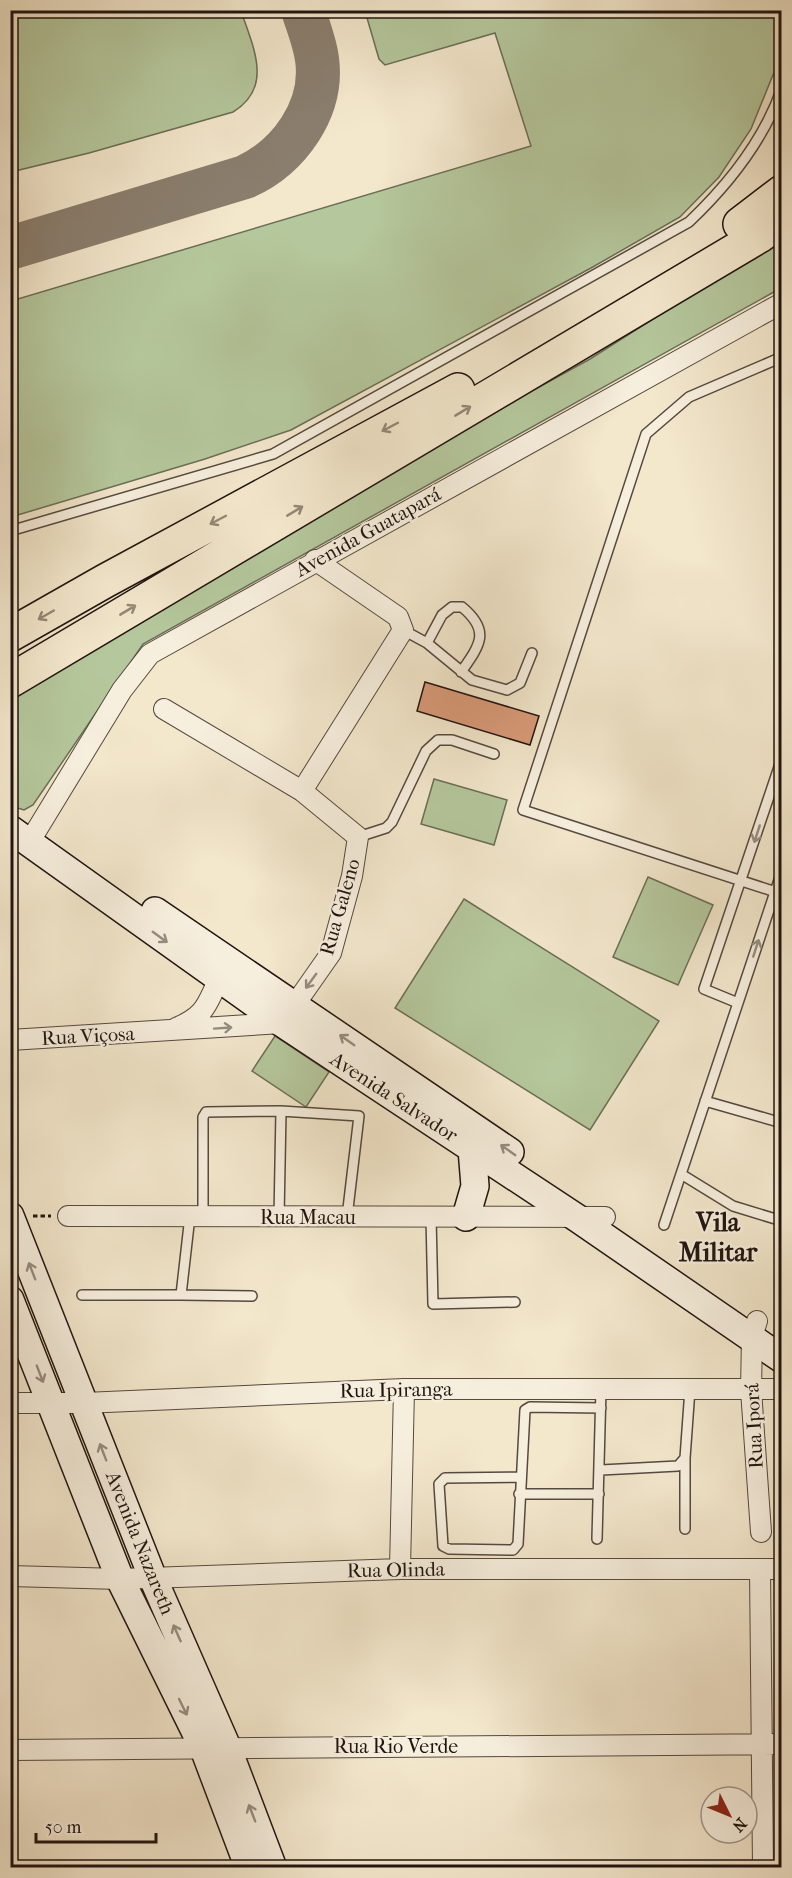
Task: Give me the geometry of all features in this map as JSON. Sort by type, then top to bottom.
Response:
[{"type":"highway","points":[[10,635],[457,390],[623,295],[706,247],[782,192]]},
{"type":"highway","points":[[10,681],[761,235],[782,219]]},
{"type":"highway","points":[[82,594],[98,628]]},
{"type":"street","name":"Avenida Guatapará","points":[[26,834],[122,690],[150,654],[315,560],[782,303]]},
{"type":"street","points":[[302,791],[403,630],[398,616],[315,560]]},
{"type":"street","name":"Rua Galeno","points":[[164,709],[302,791],[358,837],[352,876],[331,953],[288,1013]]},
{"type":"street","name":"Avenida Salvador","points":[[10,813],[26,834],[224,971],[605,1217],[754,1329],[782,1359]]},
{"type":"street","name":"Rua Viçosa","points":[[165,1032],[196,1020],[209,1003],[224,971]]},
{"type":"street","name":"Avenida Salvador","points":[[288,1013],[472,1149],[577,1218],[754,1329],[782,1337]]},
{"type":"street","name":"Rua Viçosa","points":[[10,1040],[165,1032],[288,1013]]},
{"type":"street","points":[[466,1218],[475,1186],[472,1149]]},
{"type":"street","name":"Avenida Nazareth","points":[[16,1216],[84,1403],[216,1748],[249,1868]]},
{"type":"street","name":"Rua Macau","points":[[68,1216],[605,1217]]},
{"type":"street","name":"Avenida Nazareth","points":[[10,1300],[120,1578],[216,1748],[273,1868]]},
{"type":"street","name":"Rua Iporá","points":[[754,1329],[751,1390],[760,1532]]},
{"type":"street","points":[[400,1569],[404,1389]]},
{"type":"street","name":"Rua Ipiranga","points":[[10,1403],[84,1403],[404,1389],[601,1399],[690,1389],[782,1389]]},
{"type":"street","name":"Rua Olinda","points":[[10,1576],[120,1578],[400,1569],[782,1569]]},
{"type":"street","points":[[760,1569],[763,1868]]},
{"type":"street","name":"Rua Rio Verde","points":[[10,1750],[782,1744]]},
{"type":"lane","points":[[10,531],[273,454],[689,222],[721,192],[752,147],[782,88]]},
{"type":"lane","points":[[778,893],[523,810],[646,434],[689,397],[782,357]]},
{"type":"lane","points":[[427,643],[442,615],[452,607],[462,607],[480,627],[481,637],[461,672]]},
{"type":"lane","points":[[403,630],[427,643],[472,680],[507,690],[515,688],[520,683],[532,653]]},
{"type":"lane","points":[[358,837],[386,828],[392,822],[426,751],[438,740],[452,740],[494,754]]},
{"type":"lane","points":[[738,1004],[704,988],[782,758]]},
{"type":"lane","points":[[664,1225],[778,893],[782,871]]},
{"type":"lane","points":[[705,1101],[782,1123]]},
{"type":"lane","points":[[279,1217],[281,1111]]},
{"type":"lane","points":[[181,1295],[197,1216],[203,1117],[206,1112],[281,1111],[359,1116],[347,1217]]},
{"type":"lane","points":[[681,1174],[732,1206],[782,1221]]},
{"type":"lane","points":[[430,1217],[433,1304],[515,1302]]},
{"type":"lane","points":[[82,1295],[252,1296]]},
{"type":"lane","points":[[685,1529],[685,1458],[690,1389]]},
{"type":"lane","points":[[520,1477],[445,1478],[439,1484],[443,1546],[448,1550],[513,1550],[518,1544],[525,1410],[530,1407],[601,1399],[601,1470],[597,1539]]},
{"type":"lane","points":[[601,1470],[678,1466],[685,1458]]},
{"type":"lane","points":[[519,1494],[599,1494]]},
{"type":"path","points":[[16,1216],[68,1216]]},
{"type":"green space","points":[[10,11],[241,11],[255,52],[257,79],[246,102],[233,112],[89,153],[11,172]]},
{"type":"green space","points":[[365,11],[781,11],[781,49],[777,65],[751,129],[719,177],[680,217],[591,268],[291,430],[205,459],[11,517],[11,301],[531,146],[495,33],[385,65],[379,59]]},
{"type":"green space","points":[[781,233],[781,288],[143,644],[33,805],[24,810],[11,806],[10,699],[474,423],[590,359],[702,288]]},
{"type":"green space","points":[[434,779],[507,800],[494,845],[421,824]]},
{"type":"green space","points":[[648,877],[713,905],[678,985],[613,957]]},
{"type":"green space","points":[[464,899],[659,1021],[590,1130],[395,1008]]},
{"type":"green space","points":[[275,1036],[329,1072],[306,1107],[252,1071]]},
{"type":"building","points":[[425,682],[539,716],[530,745],[417,711]]},
{"type":"taxiway","points":[[10,248],[245,177],[276,157],[300,129],[315,96],[318,78],[317,59],[303,10]]},
{"type":"district","name":"Vila Militar","points":[[718,1237]]}]
